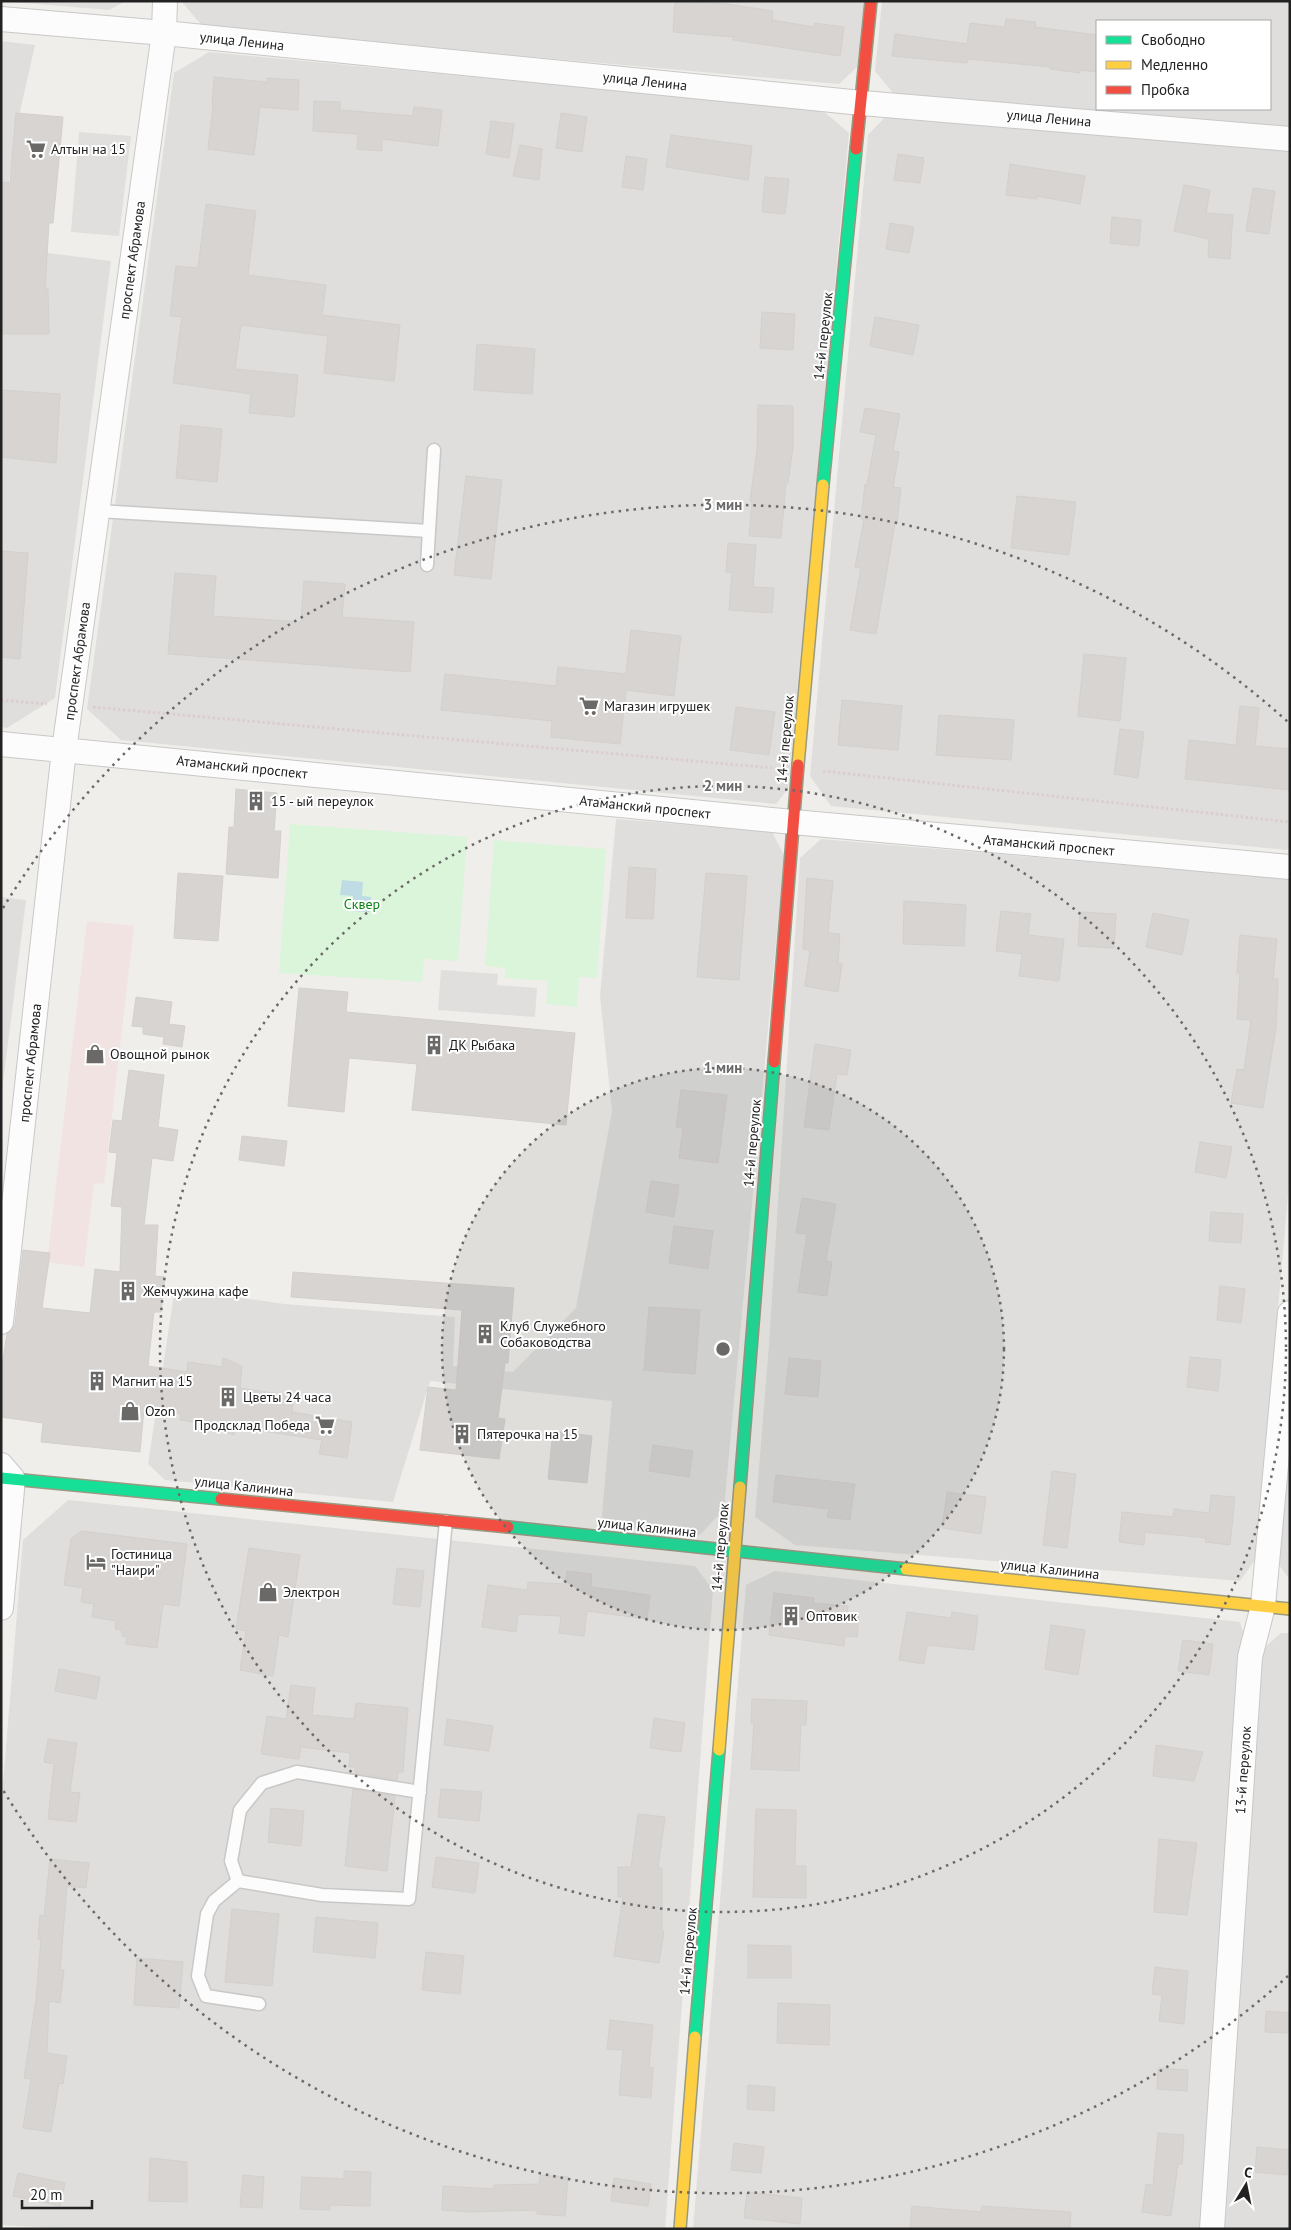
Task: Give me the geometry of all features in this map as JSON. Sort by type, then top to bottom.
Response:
[{"type":"street","name":"проспект Абрамова","points":[[1,1322],[64,750],[164,33],[165,1]]},
{"type":"street","name":"14-й переулок","points":[[680,2229],[793,822],[825,463],[871,1]]},
{"type":"street","name":"улица Ленина","points":[[1,19],[164,33],[862,103],[1290,139]]},
{"type":"street","name":"Атаманский проспект","points":[[1,744],[793,822],[1290,867]]},
{"type":"street","name":"13-й переулок","points":[[1212,2229],[1250,1657],[1263,1606],[1290,1313]]},
{"type":"street","name":"улица Калинина","points":[[5,1474],[1290,1609]]},
{"type":"street","points":[[1,1608],[5,1474]]},
{"type":"lane","points":[[427,565],[434,450]]},
{"type":"lane","points":[[98,510],[429,531]]},
{"type":"lane","points":[[259,2004],[206,1996],[198,1976],[207,1914],[214,1901],[238,1881],[322,1895],[409,1899],[446,1521]]},
{"type":"lane","points":[[238,1881],[231,1861],[240,1810],[262,1783],[297,1772],[420,1792]]},
{"type":"path","points":[[1,700],[798,770],[834,771],[1290,822]]},
{"type":"shaded area","points":[[1,1],[126,1],[109,10]]},
{"type":"shaded area","points":[[181,1],[864,1],[857,67],[839,84],[204,28]]},
{"type":"shaded area","points":[[882,1],[1290,1],[1290,127],[893,93],[875,71]]},
{"type":"shaded area","points":[[1,41],[35,45],[17,125],[7,196],[1,196]]},
{"type":"shaded area","points":[[209,52],[822,110],[849,133],[788,789],[776,804],[121,740],[87,709],[174,73]]},
{"type":"shaded area","points":[[889,113],[1290,149],[1290,844],[1287,850],[831,806],[810,776],[868,135]]},
{"type":"shaded area","points":[[79,132],[131,136],[119,236],[71,232]]},
{"type":"shaded area","points":[[1,247],[111,261],[55,698],[7,728],[1,727]]},
{"type":"shaded area","points":[[616,819],[772,832],[784,855],[724,1509],[700,1535],[601,1526],[612,1401],[430,1381],[393,1502],[165,1480],[148,1464],[175,1288],[284,1304],[455,1317],[453,1366],[513,1372],[576,1308],[612,1111],[600,996]]},
{"type":"shaded area","points":[[821,839],[1290,879],[1290,1172],[1256,1559],[1240,1581],[795,1545],[755,1517],[769,1345],[800,858]]},
{"type":"shaded area","points":[[1,897],[26,900],[1,1099]]},
{"type":"shaded area","name":"Овощной рынок","points":[[87,921],[134,926],[104,1184],[94,1183],[84,1267],[47,1262]]},
{"type":"shaded area","points":[[441,970],[498,974],[497,985],[537,988],[535,1017],[438,1010]]},
{"type":"shaded area","points":[[1290,1398],[1290,1580],[1275,1559]]},
{"type":"shaded area","points":[[68,1500],[695,1566],[713,1590],[665,2229],[78,2229],[1,2225],[1,1808],[23,1540]]},
{"type":"shaded area","points":[[775,1571],[1240,1622],[1245,1638],[1204,2229],[693,2229],[746,1585]]},
{"type":"shaded area","points":[[1281,1633],[1290,1633],[1290,2229],[1220,2229],[1258,1653]]},
{"type":"green space","name":"Сквер","points":[[290,824],[467,837],[458,961],[424,959],[422,982],[279,973]]},
{"type":"green space","points":[[494,840],[606,849],[597,978],[579,977],[577,1007],[546,1004],[548,981],[505,978],[506,968],[485,966]]},
{"type":"water","points":[[342,880],[363,882],[362,896],[371,897],[370,912],[352,911],[353,896],[340,895]]},
{"type":"building","points":[[675,1],[726,4],[773,11],[772,20],[814,27],[814,23],[844,27],[840,56],[733,40],[734,37],[673,32]]},
{"type":"building","points":[[1006,19],[1036,22],[1035,27],[1096,35],[1096,72],[1080,70],[1080,73],[1050,69],[1050,67],[968,59],[967,63],[892,56],[895,34],[967,44],[970,23],[1005,27]]},
{"type":"building","points":[[214,77],[267,82],[267,78],[299,80],[298,110],[260,107],[254,155],[208,149]]},
{"type":"building","points":[[314,101],[340,102],[340,110],[413,116],[414,107],[442,110],[438,146],[382,139],[382,151],[357,149],[358,134],[313,131]]},
{"type":"building","points":[[16,113],[63,117],[53,223],[49,223],[45,289],[48,289],[49,334],[1,334],[1,182],[10,183]]},
{"type":"building","points":[[561,113],[587,117],[582,152],[556,148]]},
{"type":"building","points":[[491,121],[514,124],[509,158],[486,154]]},
{"type":"building","points":[[671,135],[752,146],[748,180],[666,167]]},
{"type":"building","points":[[520,145],[542,149],[539,180],[513,176]]},
{"type":"building","points":[[898,154],[924,158],[920,183],[894,180]]},
{"type":"building","points":[[626,156],[647,159],[643,190],[622,187]]},
{"type":"building","points":[[1010,164],[1085,176],[1080,204],[1037,196],[1037,199],[1006,195]]},
{"type":"building","points":[[765,177],[789,179],[785,214],[762,212]]},
{"type":"building","points":[[1184,185],[1210,190],[1206,213],[1233,215],[1230,259],[1208,257],[1209,239],[1174,231]]},
{"type":"building","points":[[1253,188],[1275,191],[1269,234],[1246,231]]},
{"type":"building","points":[[206,204],[256,211],[248,275],[326,285],[322,315],[400,325],[394,381],[324,373],[328,336],[241,325],[235,369],[298,375],[294,417],[249,413],[251,394],[173,383],[182,317],[170,316],[176,266],[198,268]]},
{"type":"building","points":[[1112,217],[1141,220],[1139,246],[1110,243]]},
{"type":"building","points":[[890,223],[914,227],[909,253],[886,249]]},
{"type":"building","points":[[762,312],[795,314],[793,350],[760,348]]},
{"type":"building","points":[[875,317],[919,325],[913,355],[870,346]]},
{"type":"building","points":[[477,344],[535,349],[532,394],[474,390]]},
{"type":"building","points":[[1,390],[60,394],[56,463],[1,457]]},
{"type":"building","points":[[758,405],[793,406],[793,447],[788,483],[786,483],[781,538],[749,536],[752,502],[750,501],[757,450]]},
{"type":"building","points":[[865,408],[900,414],[893,451],[899,452],[893,487],[901,488],[897,523],[895,523],[876,634],[850,630],[861,568],[855,567],[864,520],[861,519],[865,484],[867,485],[876,435],[860,432]]},
{"type":"building","points":[[181,425],[222,429],[217,482],[176,478]]},
{"type":"building","points":[[466,476],[502,480],[491,579],[454,575]]},
{"type":"building","points":[[1017,496],[1076,502],[1069,555],[1011,548]]},
{"type":"building","points":[[728,543],[756,545],[753,587],[774,588],[772,613],[729,610],[732,572],[726,572]]},
{"type":"building","points":[[1,551],[28,553],[20,659],[1,657]]},
{"type":"building","points":[[175,573],[216,576],[213,616],[301,622],[304,581],[345,584],[342,617],[414,622],[410,672],[168,654]]},
{"type":"building","points":[[631,630],[681,636],[674,696],[626,690],[620,744],[551,737],[552,721],[441,710],[445,674],[556,686],[558,667],[626,674]]},
{"type":"building","points":[[1084,654],[1126,658],[1120,721],[1078,716]]},
{"type":"building","points":[[842,700],[902,706],[898,750],[838,745]]},
{"type":"building","points":[[1240,706],[1259,708],[1255,746],[1290,749],[1290,790],[1185,779],[1189,740],[1236,745]]},
{"type":"building","points":[[736,707],[775,712],[769,755],[730,750]]},
{"type":"building","points":[[939,715],[1014,720],[1011,760],[936,755]]},
{"type":"building","points":[[1120,729],[1144,732],[1138,778],[1114,774]]},
{"type":"building","points":[[236,789],[277,793],[274,831],[281,831],[278,878],[226,874],[229,827],[234,827]]},
{"type":"building","points":[[629,867],[656,869],[653,919],[626,918]]},
{"type":"building","points":[[178,873],[223,876],[218,941],[174,938]]},
{"type":"building","points":[[706,873],[747,876],[739,980],[697,977]]},
{"type":"building","points":[[807,878],[833,881],[828,933],[840,934],[838,963],[842,964],[838,992],[805,986],[810,950],[803,949]]},
{"type":"building","points":[[904,901],[966,905],[964,946],[903,944]]},
{"type":"building","points":[[1001,911],[1031,914],[1028,935],[1064,939],[1059,981],[1019,976],[1022,954],[996,951]]},
{"type":"building","points":[[1080,912],[1116,914],[1114,948],[1078,946]]},
{"type":"building","points":[[1153,913],[1189,920],[1182,955],[1146,947]]},
{"type":"building","points":[[1240,935],[1277,939],[1273,979],[1278,979],[1276,1028],[1263,1108],[1231,1103],[1237,1069],[1244,1070],[1251,1020],[1237,1019],[1240,973],[1237,973]]},
{"type":"building","name":"ДК Рыбака","points":[[299,988],[348,992],[346,1012],[575,1033],[566,1125],[412,1110],[417,1064],[349,1058],[344,1112],[288,1106]]},
{"type":"building","points":[[136,997],[172,1002],[169,1024],[185,1026],[182,1047],[163,1044],[164,1037],[143,1034],[143,1027],[132,1026]]},
{"type":"building","points":[[815,1044],[851,1050],[847,1075],[837,1074],[829,1130],[804,1127]]},
{"type":"building","points":[[129,1070],[164,1075],[158,1127],[178,1130],[173,1161],[152,1158],[144,1225],[158,1225],[155,1276],[165,1277],[161,1312],[154,1312],[148,1366],[187,1372],[188,1362],[222,1367],[223,1358],[242,1366],[240,1388],[294,1396],[292,1412],[352,1422],[347,1458],[319,1454],[322,1440],[235,1427],[234,1435],[214,1428],[214,1425],[180,1420],[181,1414],[144,1409],[140,1452],[41,1442],[43,1423],[1,1417],[1,1373],[7,1334],[15,1324],[23,1250],[50,1253],[42,1308],[90,1313],[95,1269],[120,1272],[122,1207],[111,1206],[117,1153],[109,1152],[113,1120],[122,1121]]},
{"type":"building","points":[[681,1090],[727,1095],[718,1163],[679,1158],[683,1128],[676,1127]]},
{"type":"building","points":[[242,1136],[287,1141],[284,1166],[239,1160]]},
{"type":"building","points":[[1200,1142],[1232,1147],[1226,1178],[1195,1172]]},
{"type":"building","points":[[651,1181],[679,1185],[674,1217],[646,1212]]},
{"type":"building","points":[[802,1198],[836,1204],[826,1261],[832,1262],[827,1296],[798,1292],[807,1234],[796,1233]]},
{"type":"building","points":[[1211,1212],[1243,1214],[1241,1243],[1209,1241]]},
{"type":"building","points":[[674,1226],[713,1231],[708,1269],[669,1263]]},
{"type":"building","points":[[293,1272],[514,1288],[508,1363],[505,1363],[498,1418],[505,1419],[499,1459],[420,1450],[428,1387],[456,1390],[462,1310],[291,1297]]},
{"type":"building","points":[[1220,1286],[1245,1289],[1241,1323],[1217,1320]]},
{"type":"building","points":[[649,1307],[700,1310],[695,1374],[644,1370]]},
{"type":"building","points":[[1190,1357],[1221,1360],[1218,1391],[1187,1387]]},
{"type":"building","points":[[789,1358],[821,1361],[818,1397],[785,1394]]},
{"type":"building","points":[[553,1431],[592,1436],[587,1483],[548,1479]]},
{"type":"building","points":[[653,1445],[693,1451],[689,1477],[649,1471]]},
{"type":"building","points":[[1052,1471],[1076,1474],[1067,1548],[1043,1545]]},
{"type":"building","points":[[776,1475],[855,1484],[850,1520],[827,1517],[829,1509],[773,1502]]},
{"type":"building","points":[[947,1492],[986,1497],[981,1534],[942,1528]]},
{"type":"building","points":[[1211,1495],[1235,1497],[1230,1545],[1205,1542],[1206,1538],[1145,1532],[1144,1545],[1119,1542],[1122,1512],[1173,1517],[1174,1509],[1209,1513]]},
{"type":"building","points":[[81,1531],[187,1544],[179,1606],[163,1604],[157,1648],[126,1644],[127,1637],[122,1636],[122,1630],[115,1629],[116,1621],[92,1617],[94,1604],[81,1602],[83,1588],[64,1585],[71,1539]]},
{"type":"building","name":"Электрон","points":[[249,1548],[300,1555],[288,1637],[279,1635],[273,1676],[240,1670],[246,1631],[236,1629]]},
{"type":"building","points":[[397,1568],[424,1571],[420,1607],[393,1604]]},
{"type":"building","points":[[567,1571],[592,1574],[591,1587],[650,1595],[647,1619],[587,1611],[584,1636],[559,1633],[561,1616],[518,1614],[516,1632],[482,1627],[488,1585],[527,1590],[528,1582],[566,1584]]},
{"type":"building","points":[[774,1593],[814,1598],[813,1603],[848,1606],[847,1614],[859,1616],[857,1637],[845,1636],[844,1646],[769,1635]]},
{"type":"building","points":[[907,1612],[951,1618],[952,1612],[978,1616],[974,1650],[927,1645],[924,1664],[899,1660]]},
{"type":"building","points":[[1051,1625],[1085,1630],[1078,1675],[1045,1669]]},
{"type":"building","points":[[1183,1640],[1213,1644],[1209,1675],[1178,1671]]},
{"type":"building","points":[[59,1669],[100,1677],[96,1699],[55,1691]]},
{"type":"building","points":[[291,1685],[315,1688],[312,1715],[354,1719],[356,1703],[408,1708],[403,1772],[398,1772],[397,1780],[355,1773],[355,1767],[349,1767],[350,1753],[301,1747],[299,1759],[261,1754],[267,1716],[286,1719]]},
{"type":"building","points":[[752,1699],[807,1701],[806,1725],[801,1725],[799,1771],[751,1769],[754,1723],[751,1723]]},
{"type":"building","points":[[654,1718],[685,1723],[681,1752],[650,1748]]},
{"type":"building","points":[[447,1719],[493,1726],[489,1751],[444,1745]]},
{"type":"building","points":[[48,1739],[77,1743],[70,1792],[80,1793],[76,1822],[48,1819],[54,1764],[44,1762]]},
{"type":"building","points":[[1156,1745],[1203,1752],[1194,1781],[1153,1776]]},
{"type":"building","points":[[353,1789],[395,1796],[387,1871],[345,1866]]},
{"type":"building","points":[[441,1789],[482,1792],[479,1821],[438,1817]]},
{"type":"building","points":[[271,1808],[304,1811],[301,1846],[268,1842]]},
{"type":"building","points":[[756,1809],[796,1810],[795,1866],[806,1866],[806,1898],[753,1897]]},
{"type":"building","points":[[638,1814],[665,1817],[658,1868],[662,1868],[662,1930],[664,1931],[659,1963],[614,1956],[623,1897],[618,1897],[618,1867],[631,1867]]},
{"type":"building","points":[[1159,1839],[1197,1843],[1187,1915],[1154,1912]]},
{"type":"building","points":[[436,1857],[479,1863],[475,1893],[432,1887]]},
{"type":"building","points":[[50,1859],[89,1863],[86,1888],[67,1886],[60,1970],[64,1970],[60,2003],[49,2001],[47,2053],[67,2056],[63,2084],[59,2083],[51,2132],[23,2128],[31,2079],[24,2078],[36,2000],[41,1939],[38,1939],[40,1915],[44,1916]]},
{"type":"building","points":[[232,1909],[279,1914],[272,1986],[225,1982]]},
{"type":"building","points":[[316,1917],[378,1923],[375,1958],[313,1952]]},
{"type":"building","points":[[748,1945],[791,1946],[791,1978],[748,1978]]},
{"type":"building","points":[[426,1952],[464,1956],[460,1994],[422,1990]]},
{"type":"building","points":[[137,1958],[183,1962],[179,2008],[134,2005]]},
{"type":"building","points":[[1155,1967],[1188,1971],[1184,2024],[1159,2021],[1162,1995],[1152,1994]]},
{"type":"building","points":[[778,2003],[830,2005],[829,2045],[777,2043]]},
{"type":"building","points":[[1266,2011],[1290,2013],[1290,2033],[1265,2032]]},
{"type":"building","points":[[610,2020],[653,2025],[649,2067],[653,2068],[651,2098],[619,2095],[623,2050],[607,2049]]},
{"type":"building","points":[[1158,2068],[1188,2070],[1187,2091],[1157,2089]]},
{"type":"building","points":[[748,2085],[775,2087],[774,2111],[747,2109]]},
{"type":"building","points":[[1158,2133],[1184,2135],[1182,2164],[1178,2164],[1171,2216],[1142,2212],[1146,2184],[1153,2185]]},
{"type":"building","points":[[734,2143],[764,2147],[761,2173],[731,2170]]},
{"type":"building","points":[[1257,2147],[1289,2150],[1287,2175],[1255,2172]]},
{"type":"building","points":[[150,2158],[187,2162],[187,2202],[149,2201]]},
{"type":"building","points":[[344,2171],[371,2172],[370,2206],[330,2205],[330,2210],[300,2209],[302,2177],[344,2179]]},
{"type":"building","points":[[18,2173],[65,2183],[60,2206],[13,2196]]},
{"type":"building","points":[[243,2175],[264,2177],[262,2208],[240,2207]]},
{"type":"building","points":[[540,2175],[568,2177],[565,2216],[537,2214],[537,2210],[469,2212],[442,2210],[443,2186],[494,2189],[494,2185],[539,2184]]},
{"type":"building","points":[[614,2178],[651,2184],[648,2206],[611,2201]]},
{"type":"building","points":[[747,2192],[802,2198],[800,2224],[744,2218]]},
{"type":"building","points":[[912,2206],[981,2212],[982,2206],[1071,2212],[1070,2229],[910,2229]]},
{"type":"traffic: fast","points":[[823,485],[856,149]]},
{"type":"traffic: fast","points":[[740,1487],[774,1062]]},
{"type":"traffic: fast","points":[[1,1478],[221,1499]]},
{"type":"traffic: fast","points":[[508,1527],[906,1569]]},
{"type":"traffic: fast","points":[[695,2037],[719,1750]]},
{"type":"traffic: slow","points":[[798,765],[823,485]]},
{"type":"traffic: slow","points":[[719,1750],[740,1487]]},
{"type":"traffic: slow","points":[[906,1569],[1290,1609]]},
{"type":"traffic: slow","points":[[680,2229],[695,2037]]},
{"type":"traffic: jam","points":[[856,149],[871,1]]},
{"type":"traffic: jam","points":[[774,1062],[798,765]]},
{"type":"traffic: jam","points":[[221,1499],[508,1527]]},
{"type":"place","name":"Алтын на 15","points":[[36,149]]},
{"type":"place","name":"Магазин игрушек","points":[[589,706]]},
{"type":"place","name":"15 - ый переулок","points":[[256,801]]},
{"type":"place","name":"ДК Рыбака","points":[[434,1045]]},
{"type":"place","name":"Овощной рынок","points":[[95,1054]]},
{"type":"place","name":"Жемчужина кафе","points":[[128,1291]]},
{"type":"place","name":"Клуб Служебного Собаководства","points":[[485,1334]]},
{"type":"place","name":"Магнит на 15","points":[[97,1381]]},
{"type":"place","name":"Цветы 24 часа","points":[[228,1397]]},
{"type":"place","name":"Ozon","points":[[130,1411]]},
{"type":"place","name":"Продсклад Победа","points":[[325,1425]]},
{"type":"place","name":"Пятерочка на 15","points":[[462,1434]]},
{"type":"place","name":"Гостиница \"Наири\"","points":[[96,1562]]},
{"type":"place","name":"Электрон","points":[[268,1592]]},
{"type":"place","name":"Оптовик","points":[[791,1616]]}]
